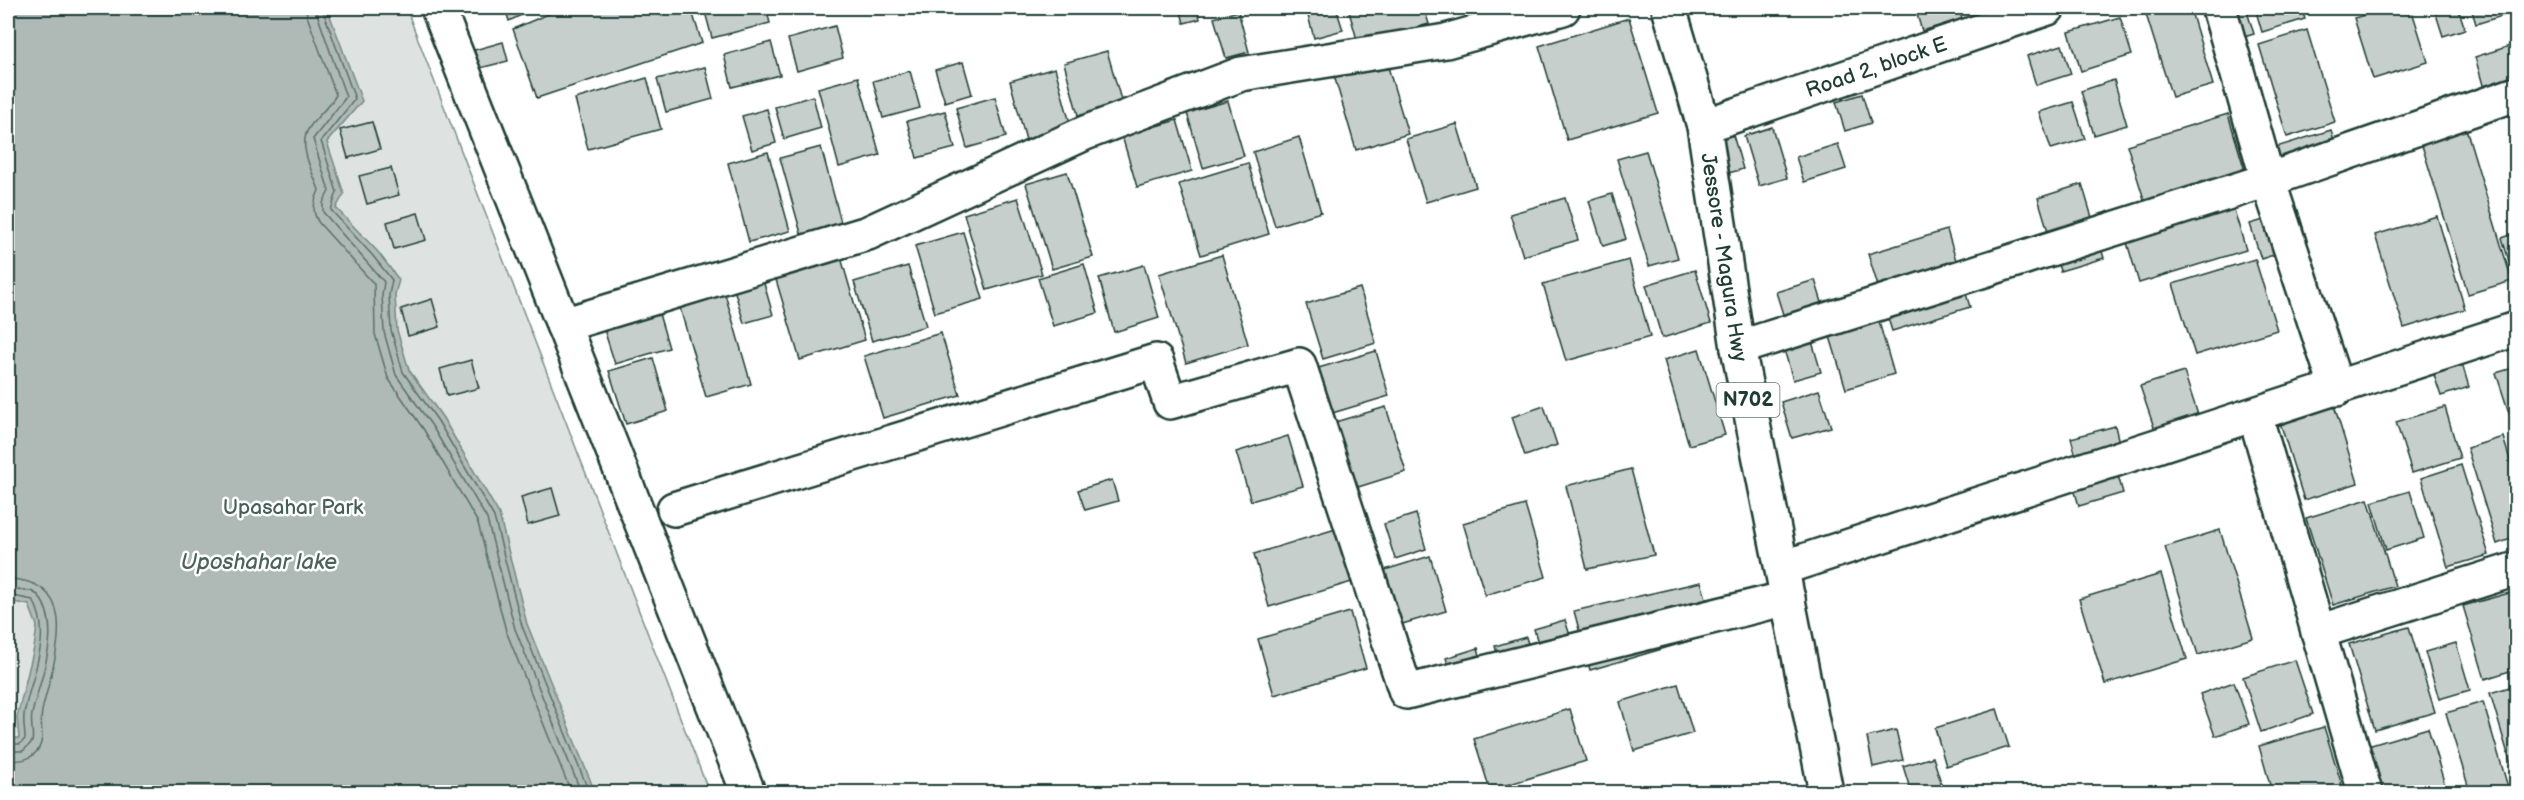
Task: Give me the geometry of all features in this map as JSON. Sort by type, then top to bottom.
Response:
[{"type":"main road","points":[[438,8],[748,792]]},
{"type":"main road","points":[[563,325],[868,233],[1085,133],[1241,74],[1446,40],[1563,8]]},
{"type":"main road","name":"Jessore - Magura Hwy","points":[[1669,8],[1704,126],[1738,348],[1826,792]]},
{"type":"main road","name":"Road 2, block E","points":[[1704,126],[2048,8]]},
{"type":"main road","points":[[2219,8],[2268,180],[2337,389]]},
{"type":"main road","points":[[1738,348],[2268,180],[2517,94]]},
{"type":"main road","points":[[674,509],[1156,361],[1170,402],[1299,366],[1406,692],[1785,583],[2255,416],[2517,329]]},
{"type":"main road","points":[[2255,416],[2365,792]]},
{"type":"main road","points":[[2318,632],[2517,569]]},
{"type":"green space","name":"Uposhahar lake","points":[[8,8],[406,8],[709,792],[8,792]]},
{"type":"water","name":"Uposhahar lake","points":[[8,8],[327,8],[362,101],[327,142],[344,194],[336,208],[378,252],[399,280],[395,294],[397,330],[409,370],[443,418],[499,514],[527,624],[595,792],[8,792],[8,738],[19,738],[17,717],[37,626],[29,605],[8,601]]},
{"type":"building","points":[[505,8],[533,8],[534,9],[509,21]]},
{"type":"building","points":[[562,8],[691,8],[702,43],[537,98],[513,29]]},
{"type":"building","points":[[704,8],[766,8],[770,23],[712,38]]},
{"type":"building","points":[[1180,8],[1197,8],[1200,19],[1184,23]]},
{"type":"building","points":[[1306,8],[1336,8],[1343,30],[1314,38]]},
{"type":"building","points":[[1348,8],[1424,8],[1429,24],[1358,43]]},
{"type":"building","points":[[1915,8],[1959,8],[1962,19],[1922,31]]},
{"type":"building","points":[[2144,8],[2190,8],[2213,85],[2172,97]]},
{"type":"building","points":[[2199,8],[2246,8],[2254,34],[2212,47]]},
{"type":"building","points":[[2255,8],[2301,8],[2305,19],[2262,32]]},
{"type":"building","points":[[2389,8],[2411,8],[2428,62],[2373,79],[2354,18]]},
{"type":"building","points":[[2434,8],[2458,8],[2465,29],[2443,36]]},
{"type":"building","points":[[2471,8],[2502,8],[2505,15],[2476,24]]},
{"type":"building","points":[[1238,11],[1249,52],[1226,58],[1214,18]]},
{"type":"building","points":[[2120,17],[2132,55],[2081,71],[2069,32]]},
{"type":"building","points":[[1629,18],[1658,113],[1567,140],[1539,46]]},
{"type":"building","points":[[835,26],[843,58],[797,71],[788,39]]},
{"type":"building","points":[[2307,30],[2335,122],[2287,137],[2259,45]]},
{"type":"building","points":[[503,42],[508,61],[476,69],[471,51]]},
{"type":"building","points":[[771,42],[780,75],[732,87],[724,55]]},
{"type":"building","points":[[2516,44],[2516,82],[2485,92],[2475,57]]},
{"type":"building","points":[[2062,45],[2071,74],[2036,85],[2027,56]]},
{"type":"building","points":[[1107,51],[1123,107],[1079,119],[1064,63]]},
{"type":"building","points":[[1385,57],[1408,134],[1356,150],[1333,72]]},
{"type":"building","points":[[963,62],[972,94],[945,102],[935,70]]},
{"type":"building","points":[[705,67],[713,99],[666,112],[657,79]]},
{"type":"building","points":[[1055,68],[1071,127],[1026,140],[1010,81]]},
{"type":"building","points":[[910,71],[920,108],[883,118],[873,81]]},
{"type":"building","points":[[858,77],[880,155],[839,167],[818,88]]},
{"type":"building","points":[[647,78],[661,129],[588,149],[575,99]]},
{"type":"building","points":[[2114,80],[2127,125],[2094,135],[2081,91]]},
{"type":"building","points":[[1862,94],[1871,123],[1845,131],[1836,102]]},
{"type":"building","points":[[813,96],[821,128],[784,139],[775,107]]},
{"type":"building","points":[[995,97],[1006,137],[967,148],[956,108]]},
{"type":"building","points":[[1228,101],[1244,156],[1203,168],[1187,113]]},
{"type":"building","points":[[2073,102],[2085,139],[2051,149],[2039,112]]},
{"type":"building","points":[[767,109],[776,143],[752,150],[742,116]]},
{"type":"building","points":[[945,111],[955,148],[917,158],[907,121]]},
{"type":"building","points":[[2228,114],[2248,181],[2148,212],[2127,145]]},
{"type":"building","points":[[1177,120],[1192,171],[1137,187],[1122,136]]},
{"type":"building","points":[[372,122],[380,149],[348,158],[340,130]]},
{"type":"building","points":[[1457,124],[1476,187],[1426,202],[1406,139]]},
{"type":"building","points":[[2465,125],[2512,281],[2468,294],[2420,139]]},
{"type":"building","points":[[1772,127],[1787,178],[1759,186],[1744,136]]},
{"type":"building","points":[[2331,130],[2342,166],[2268,189],[2257,153]]},
{"type":"building","points":[[1733,135],[1743,169],[1718,176],[1708,142]]},
{"type":"building","points":[[1299,137],[1321,212],[1275,226],[1253,152]]},
{"type":"building","points":[[1838,144],[1846,169],[1804,182],[1796,157]]},
{"type":"building","points":[[821,147],[842,226],[802,237],[780,158]]},
{"type":"building","points":[[1646,151],[1678,258],[1649,266],[1617,159]]},
{"type":"building","points":[[768,152],[790,231],[749,242],[728,163]]},
{"type":"building","points":[[1248,163],[1269,234],[1201,255],[1179,184]]},
{"type":"building","points":[[391,168],[399,195],[367,204],[359,176]]},
{"type":"building","points":[[1067,172],[1093,257],[1052,269],[1026,184]]},
{"type":"building","points":[[2082,184],[2104,258],[2060,271],[2038,198]]},
{"type":"building","points":[[2229,193],[2246,250],[2139,283],[2122,226]]},
{"type":"building","points":[[1612,194],[1626,239],[1603,246],[1589,201]]},
{"type":"building","points":[[1018,198],[1042,274],[987,290],[964,214]]},
{"type":"building","points":[[1565,198],[1578,240],[1523,256],[1510,214]]},
{"type":"building","points":[[2298,210],[2308,244],[2261,259],[2250,224]]},
{"type":"building","points":[[418,213],[426,240],[394,249],[387,222]]},
{"type":"building","points":[[2437,216],[2465,309],[2404,328],[2375,235]]},
{"type":"building","points":[[1947,230],[1970,307],[1892,331],[1868,254]]},
{"type":"building","points":[[963,232],[983,299],[935,313],[915,246]]},
{"type":"building","points":[[2516,233],[2516,273],[2513,274],[2502,238]]},
{"type":"building","points":[[840,254],[865,340],[800,360],[774,273]]},
{"type":"building","points":[[1222,255],[1248,344],[1186,363],[1159,274]]},
{"type":"building","points":[[2255,259],[2277,330],[2195,355],[2173,284]]},
{"type":"building","points":[[1629,260],[1650,337],[1566,361],[1543,284]]},
{"type":"building","points":[[1084,264],[1098,313],[1053,326],[1038,278]]},
{"type":"building","points":[[1144,265],[1159,318],[1114,332],[1099,278]]},
{"type":"building","points":[[908,266],[926,326],[872,341],[854,282]]},
{"type":"building","points":[[1695,270],[1711,323],[1662,338],[1646,285]]},
{"type":"building","points":[[763,280],[773,315],[744,323],[734,289]]},
{"type":"building","points":[[1815,280],[1826,315],[1787,327],[1776,292]]},
{"type":"building","points":[[1360,288],[1376,343],[1323,359],[1306,304]]},
{"type":"building","points":[[725,294],[751,384],[706,397],[680,308]]},
{"type":"building","points":[[432,299],[440,327],[408,336],[401,309]]},
{"type":"building","points":[[657,307],[669,348],[615,364],[602,323]]},
{"type":"building","points":[[1877,315],[1894,374],[1846,389],[1828,330]]},
{"type":"building","points":[[941,333],[960,395],[883,418],[864,356]]},
{"type":"building","points":[[1811,338],[1821,372],[1793,380],[1783,346]]},
{"type":"building","points":[[1699,349],[1725,435],[1689,445],[1664,360]]},
{"type":"building","points":[[1376,351],[1389,396],[1329,414],[1315,369]]},
{"type":"building","points":[[2460,357],[2469,387],[2441,396],[2431,366]]},
{"type":"building","points":[[653,358],[668,411],[626,424],[609,371]]},
{"type":"building","points":[[471,360],[479,388],[447,396],[440,369]]},
{"type":"building","points":[[2516,367],[2516,417],[2511,419],[2496,373]]},
{"type":"building","points":[[2184,372],[2202,427],[2159,442],[2140,386]]},
{"type":"building","points":[[1819,390],[1831,427],[1792,438],[1781,402]]},
{"type":"building","points":[[2333,402],[2358,483],[2304,500],[2279,419]]},
{"type":"building","points":[[1544,406],[1557,445],[1525,456],[1512,417]]},
{"type":"building","points":[[1386,407],[1406,472],[1355,488],[1335,422]]},
{"type":"building","points":[[2445,407],[2460,458],[2412,473],[2396,422]]},
{"type":"building","points":[[2115,426],[2120,447],[2077,460],[2071,438]]},
{"type":"building","points":[[1288,436],[1303,486],[1251,501],[1236,452]]},
{"type":"building","points":[[2503,437],[2516,480],[2516,537],[2497,544],[2467,448]]},
{"type":"building","points":[[2461,465],[2489,555],[2448,567],[2421,478]]},
{"type":"building","points":[[1631,469],[1654,555],[1587,569],[1566,486]]},
{"type":"building","points":[[2117,472],[2123,493],[2079,506],[2073,485]]},
{"type":"building","points":[[1112,480],[1118,501],[1085,510],[1078,490]]},
{"type":"building","points":[[552,488],[560,516],[528,525],[521,497]]},
{"type":"building","points":[[2410,491],[2424,538],[2386,550],[2372,502]]},
{"type":"building","points":[[2368,499],[2395,586],[2333,605],[2306,518]]},
{"type":"building","points":[[1525,505],[1546,577],[1485,595],[1463,523]]},
{"type":"building","points":[[1416,514],[1426,549],[1395,559],[1384,524]]},
{"type":"building","points":[[1339,528],[1355,581],[1269,607],[1254,554]]},
{"type":"building","points":[[2220,530],[2253,638],[2198,655],[2165,547]]},
{"type":"building","points":[[1430,556],[1446,611],[1389,628],[1372,574]]},
{"type":"building","points":[[2161,574],[2187,659],[2105,684],[2079,599]]},
{"type":"building","points":[[1701,582],[1717,633],[1590,670],[1574,611]]},
{"type":"building","points":[[2513,592],[2516,603],[2516,669],[2485,679],[2463,606]]},
{"type":"building","points":[[1350,612],[1366,668],[1274,695],[1258,639]]},
{"type":"building","points":[[1565,620],[1576,654],[1544,664],[1534,629]]},
{"type":"building","points":[[2409,627],[2435,712],[2375,730],[2349,644]]},
{"type":"building","points":[[1526,637],[1536,671],[1505,681],[1495,646]]},
{"type":"building","points":[[2456,643],[2470,690],[2439,699],[2425,652]]},
{"type":"building","points":[[1478,648],[1488,683],[1457,693],[1446,658]]},
{"type":"building","points":[[2295,660],[2313,714],[2261,732],[2243,677]]},
{"type":"building","points":[[2234,682],[2249,724],[2215,736],[2200,694]]},
{"type":"building","points":[[1678,684],[1693,733],[1634,751],[1620,702]]},
{"type":"building","points":[[2516,685],[2516,777],[2515,778],[2490,693]]},
{"type":"building","points":[[2483,702],[2508,787],[2491,792],[2470,792],[2446,713]]},
{"type":"building","points":[[1570,709],[1586,761],[1490,790],[1474,739]]},
{"type":"building","points":[[1997,709],[2009,747],[1946,766],[1935,728]]},
{"type":"building","points":[[2324,727],[2344,792],[2272,792],[2259,746]]},
{"type":"building","points":[[2428,728],[2447,792],[2382,792],[2368,746]]},
{"type":"building","points":[[1896,730],[1903,760],[1873,767],[1867,737]]},
{"type":"building","points":[[1933,757],[1944,792],[1911,792],[1903,766]]},
{"type":"park label","name":"Upasahar Park","points":[[293,507]]}]
